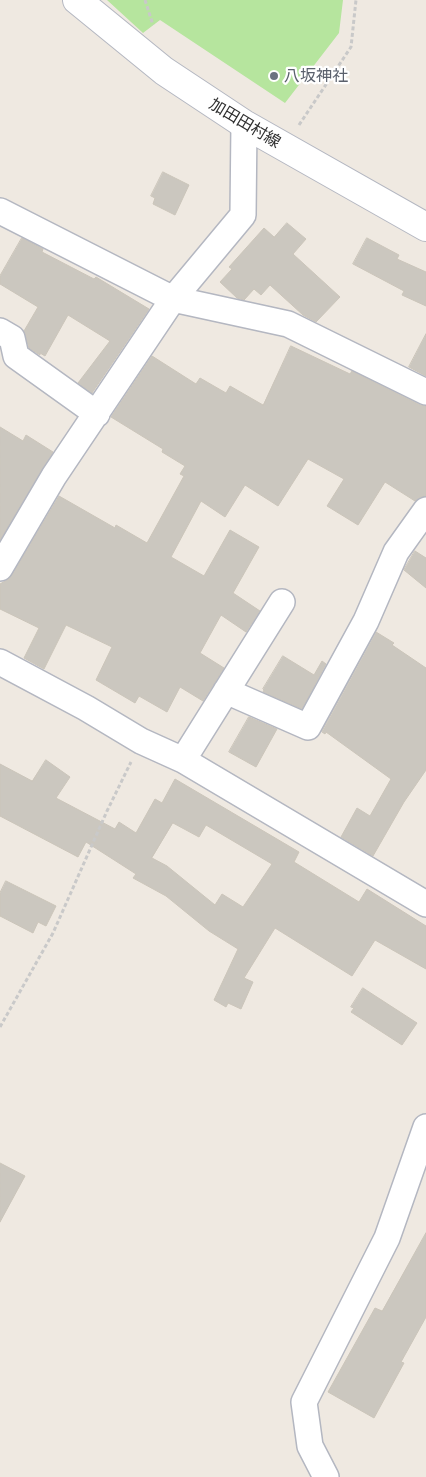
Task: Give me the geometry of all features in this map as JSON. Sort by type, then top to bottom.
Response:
[{"type":"main road","name":"加田田村線","points":[[77,0],[164,71],[244,124],[426,227]]},
{"type":"street","points":[[0,568],[54,476],[173,299],[243,215],[244,124]]},
{"type":"street","points":[[0,210],[173,299],[288,324],[426,392]]},
{"type":"street","points":[[0,330],[12,338],[16,356],[97,414]]},
{"type":"street","points":[[226,692],[308,727],[366,621],[396,552],[426,510]]},
{"type":"street","points":[[182,760],[282,602]]},
{"type":"street","points":[[0,662],[86,708],[140,741],[182,760],[426,904]]},
{"type":"street","points":[[326,1477],[310,1446],[304,1402],[387,1238],[426,1127]]},
{"type":"path","points":[[285,147],[351,47],[356,0]]},
{"type":"path","points":[[0,1027],[53,933],[140,741]]},
{"type":"green space","name":"八坂神社","points":[[107,0],[343,0],[339,33],[285,103],[160,20],[143,33]]},
{"type":"building","points":[[163,172],[189,185],[175,215],[153,204],[155,198],[151,196]]},
{"type":"building","points":[[287,223],[306,239],[293,254],[340,297],[316,322],[303,315],[270,285],[261,295],[254,289],[244,300],[237,298],[220,282],[232,269],[229,267],[264,228],[274,237]]},
{"type":"building","points":[[22,238],[43,249],[42,252],[94,279],[96,277],[149,309],[92,393],[78,383],[110,341],[68,315],[45,356],[40,353],[40,355],[29,348],[24,331],[38,307],[0,284],[0,276]]},
{"type":"building","points":[[367,238],[399,255],[397,259],[426,272],[426,306],[402,295],[404,291],[353,264]]},
{"type":"building","points":[[426,334],[426,376],[409,367]]},
{"type":"building","points":[[291,346],[350,374],[352,371],[420,405],[426,406],[426,496],[420,497],[415,501],[385,482],[358,525],[327,506],[344,479],[308,459],[278,506],[245,485],[225,517],[201,501],[171,557],[204,576],[230,530],[259,547],[233,593],[260,611],[246,632],[221,615],[200,653],[224,668],[203,701],[180,687],[167,712],[139,696],[135,703],[96,680],[112,647],[66,625],[44,669],[24,658],[39,628],[0,609],[0,584],[12,575],[59,496],[115,528],[116,525],[147,543],[184,476],[180,474],[185,466],[162,452],[163,449],[111,417],[152,356],[196,384],[200,378],[226,393],[230,386],[263,405]]},
{"type":"building","points":[[0,427],[23,441],[26,435],[53,452],[0,540]]},
{"type":"building","points":[[415,551],[426,558],[426,588],[404,570]]},
{"type":"building","points":[[376,632],[394,643],[392,645],[426,668],[426,770],[404,802],[373,856],[341,837],[357,808],[370,816],[391,779],[326,732],[325,734],[322,732]]},
{"type":"building","points":[[283,656],[314,675],[322,661],[326,664],[302,709],[263,692]]},
{"type":"building","points":[[249,717],[277,729],[256,767],[229,752]]},
{"type":"building","points":[[46,760],[70,777],[56,798],[115,829],[119,822],[136,833],[155,799],[162,803],[175,779],[299,852],[294,862],[359,902],[367,889],[426,926],[426,969],[375,940],[352,976],[275,928],[244,978],[253,982],[241,1009],[228,1003],[226,1007],[214,1000],[238,949],[209,931],[166,896],[133,878],[136,874],[86,842],[78,857],[0,816],[0,764],[32,781]],"holes":[[[173,823],[199,837],[206,825],[272,864],[243,907],[222,894],[215,905],[167,866],[152,858]]]},
{"type":"building","points":[[6,881],[56,906],[46,926],[38,922],[33,933],[0,916],[0,893]]},
{"type":"building","points":[[363,988],[417,1023],[402,1045],[351,1012],[354,1008],[351,1007]]},
{"type":"building","points":[[0,1163],[25,1176],[0,1222]]},
{"type":"building","points":[[426,1233],[426,1317],[401,1362],[404,1363],[374,1418],[328,1392],[375,1308],[382,1311]]},
{"type":"place","name":"八坂神社","points":[[274,76]]}]
